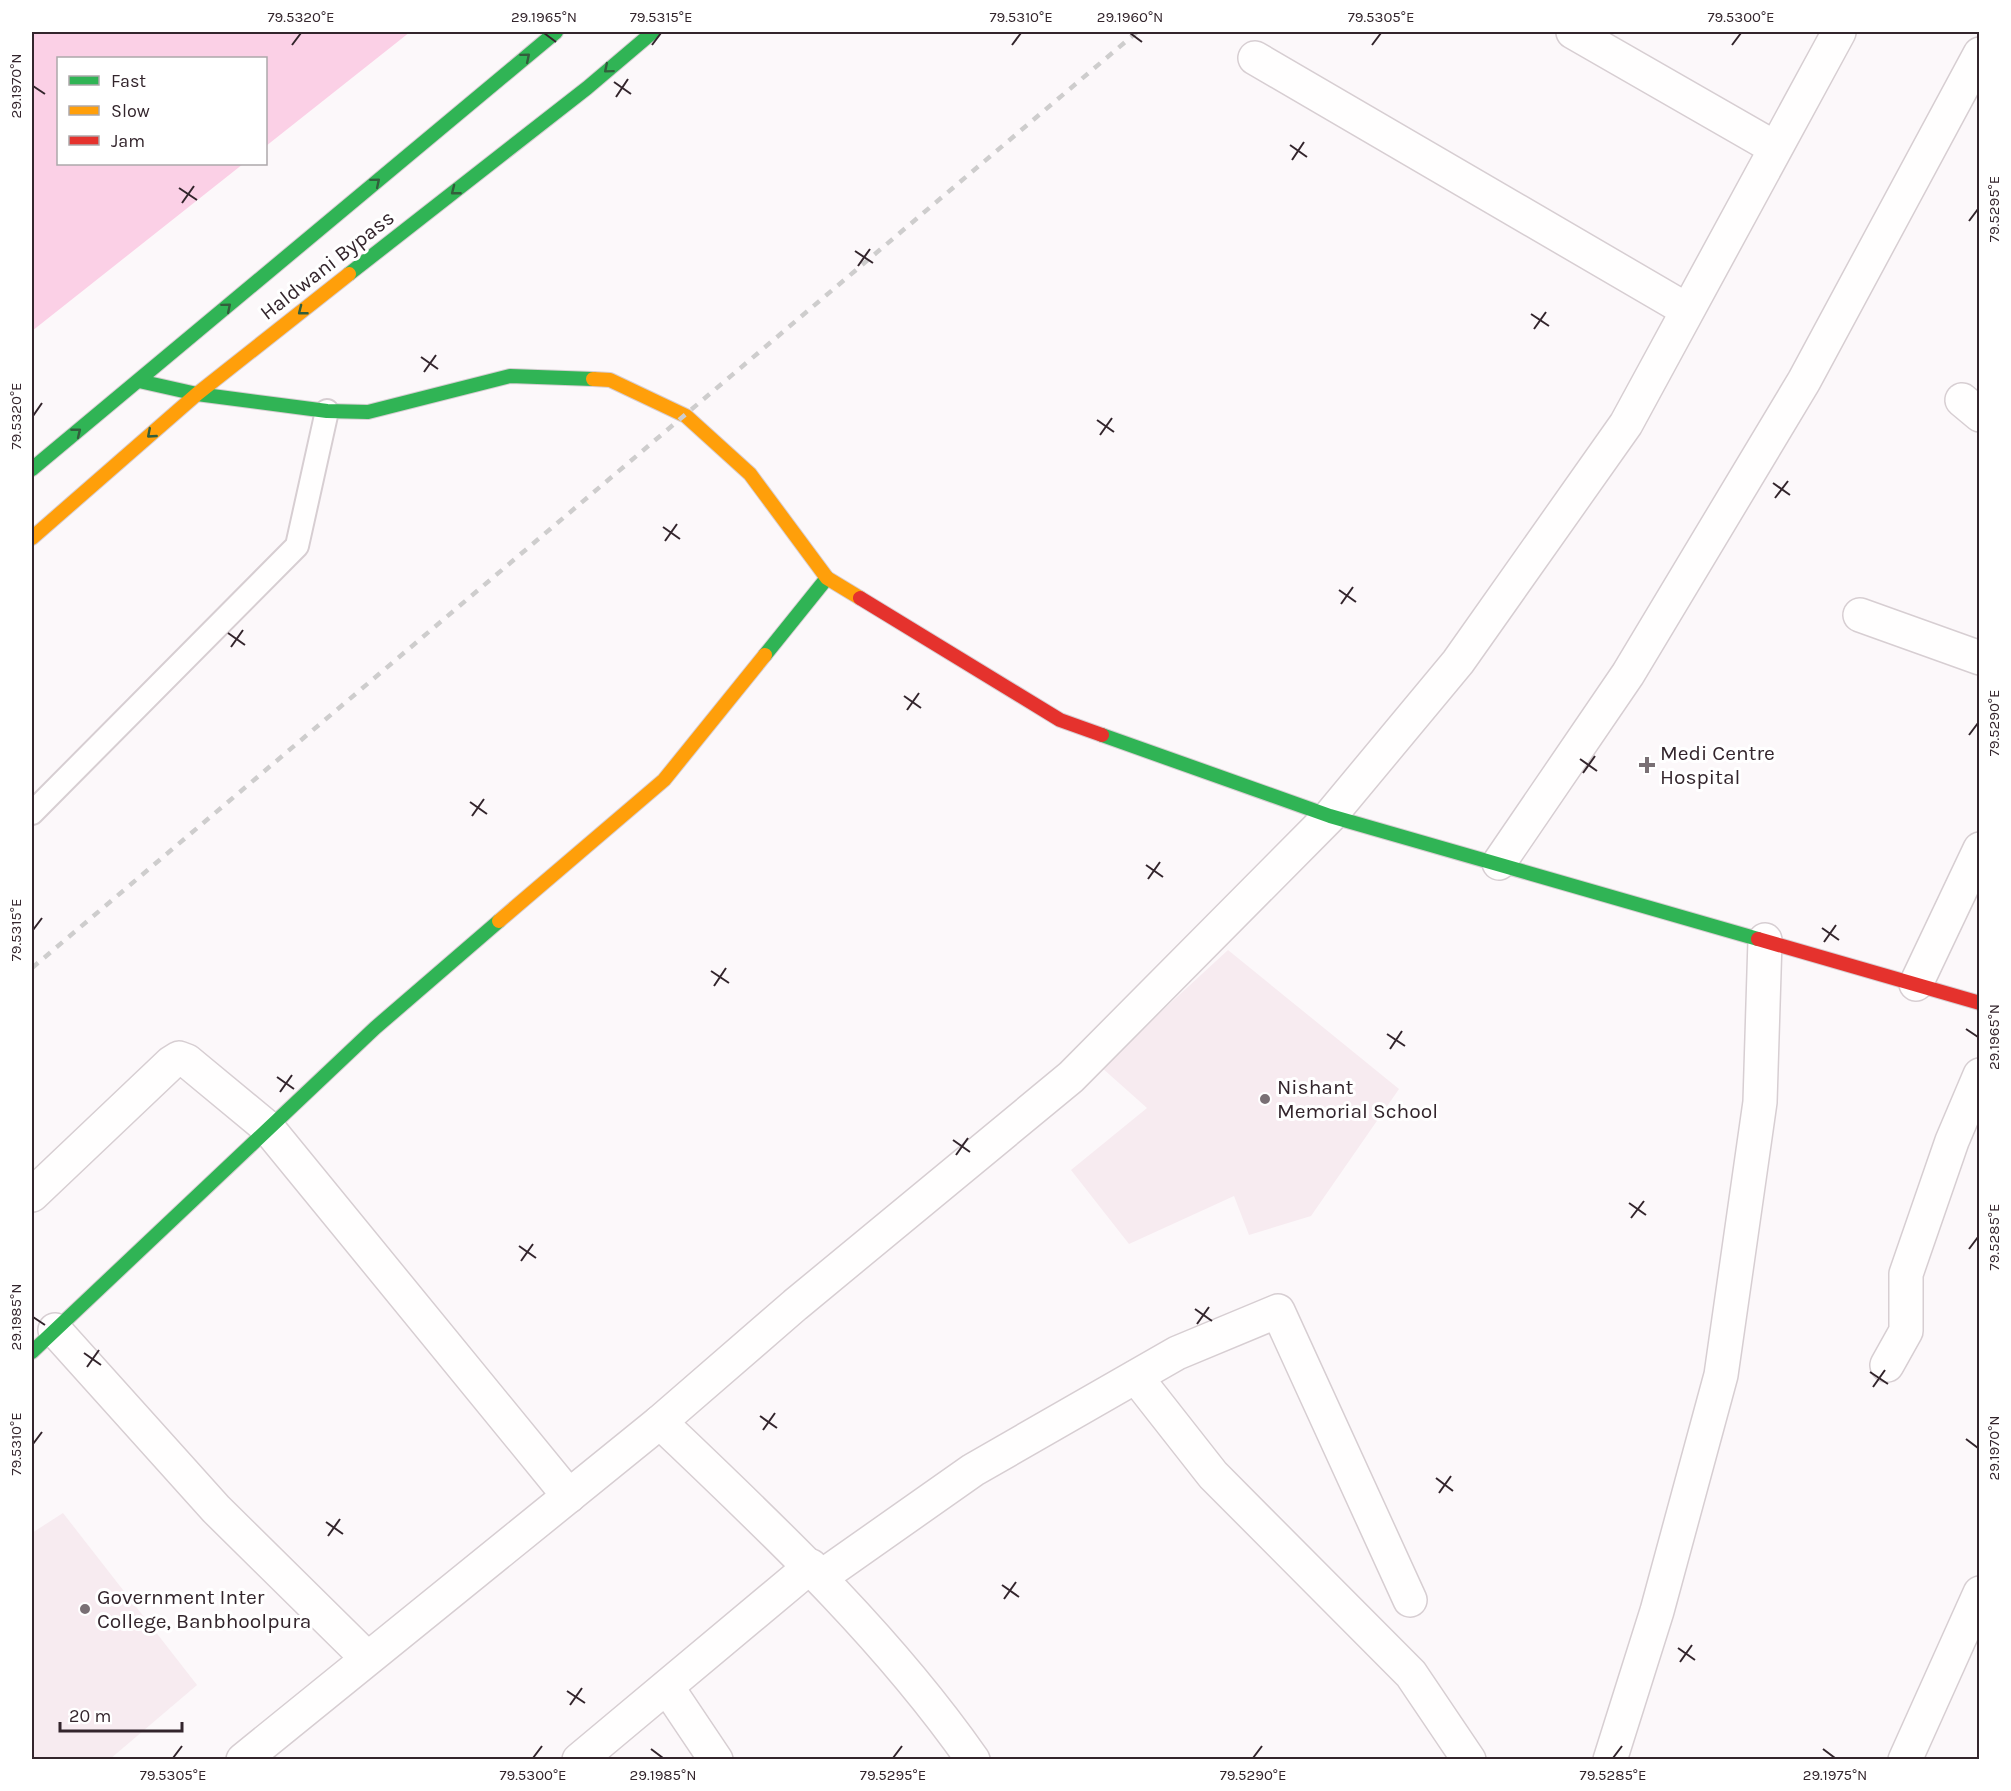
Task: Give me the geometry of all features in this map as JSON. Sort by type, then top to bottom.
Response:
[{"type":"street","name":"Haldwani Bypass","points":[[32,469],[556,32]]},
{"type":"street","name":"Haldwani Bypass","points":[[32,538],[197,394],[587,88],[652,32]]},
{"type":"street","points":[[1573,32],[1775,148]]},
{"type":"street","points":[[243,1760],[660,1422],[795,1305],[1071,1077],[1330,816],[1458,663],[1626,424],[1839,32]]},
{"type":"street","points":[[1499,863],[1628,674],[1798,391],[1980,54]]},
{"type":"street","points":[[1255,58],[1687,310]]},
{"type":"street","points":[[139,381],[197,394],[327,411],[368,412],[510,376],[610,380],[686,416],[750,474],[827,578],[1060,720],[1330,816],[1980,1003]]},
{"type":"street","points":[[368,1658],[43,1341],[375,1028],[664,780],[827,578]]},
{"type":"street","points":[[1860,615],[1980,658]]},
{"type":"street","points":[[1916,984],[1980,849]]},
{"type":"street","points":[[1610,1760],[1658,1611],[1721,1375],[1760,1102],[1765,940]]},
{"type":"street","points":[[32,1195],[171,1062],[178,1058],[187,1061],[268,1128],[569,1496]]},
{"type":"street","points":[[1887,1365],[1906,1331],[1905,1274],[1952,1141],[1980,1075]]},
{"type":"street","points":[[598,1753],[667,1687],[816,1572],[974,1470],[1177,1353],[1278,1311],[1410,1600]]},
{"type":"street","points":[[1136,1377],[1213,1475],[1411,1674],[1469,1760]]},
{"type":"street","points":[[660,1422],[816,1572],[935,1705],[973,1760]]},
{"type":"street","points":[[1905,1760],[1980,1593]]},
{"type":"street","points":[[667,1687],[716,1760]]},
{"type":"lane","points":[[32,813],[297,546],[327,411]]},
{"type":"shaded area","points":[[32,32],[410,32],[267,145],[267,57],[57,57],[57,165],[242,165],[32,331]]},
{"type":"shaded area","name":"Nishant Memorial School","points":[[1228,950],[1399,1089],[1311,1216],[1249,1235],[1234,1196],[1129,1244],[1071,1170],[1147,1108],[1101,1067]]},
{"type":"shaded area","name":"Government Inter College, Banbhoolpura","points":[[63,1513],[197,1685],[110,1759],[32,1759],[32,1533]]},
{"type":"railway","points":[[32,968],[1137,32]]},
{"type":"traffic: fast","points":[[32,469],[556,32]]},
{"type":"traffic: fast","points":[[349,274],[587,88],[653,32]]},
{"type":"traffic: fast","points":[[139,381],[197,394],[327,411],[368,412],[510,376],[593,379]]},
{"type":"traffic: fast","points":[[765,655],[827,578]]},
{"type":"traffic: fast","points":[[1102,735],[1330,816],[1758,939]]},
{"type":"traffic: fast","points":[[32,1352],[375,1028],[499,921]]},
{"type":"traffic: slow","points":[[32,538],[197,394],[349,274]]},
{"type":"traffic: slow","points":[[593,379],[610,380],[686,416],[750,474],[827,578],[860,598]]},
{"type":"traffic: slow","points":[[499,921],[664,780],[765,655]]},
{"type":"traffic: jam","points":[[860,598],[1060,720],[1102,735]]},
{"type":"traffic: jam","points":[[1758,939],[1980,1003]]},
{"type":"place","name":"Medi Centre Hospital","points":[[1647,765]]},
{"type":"place","name":"Nishant Memorial School","points":[[1265,1099]]},
{"type":"place","name":"Government Inter College, Banbhoolpura","points":[[85,1609]]}]
